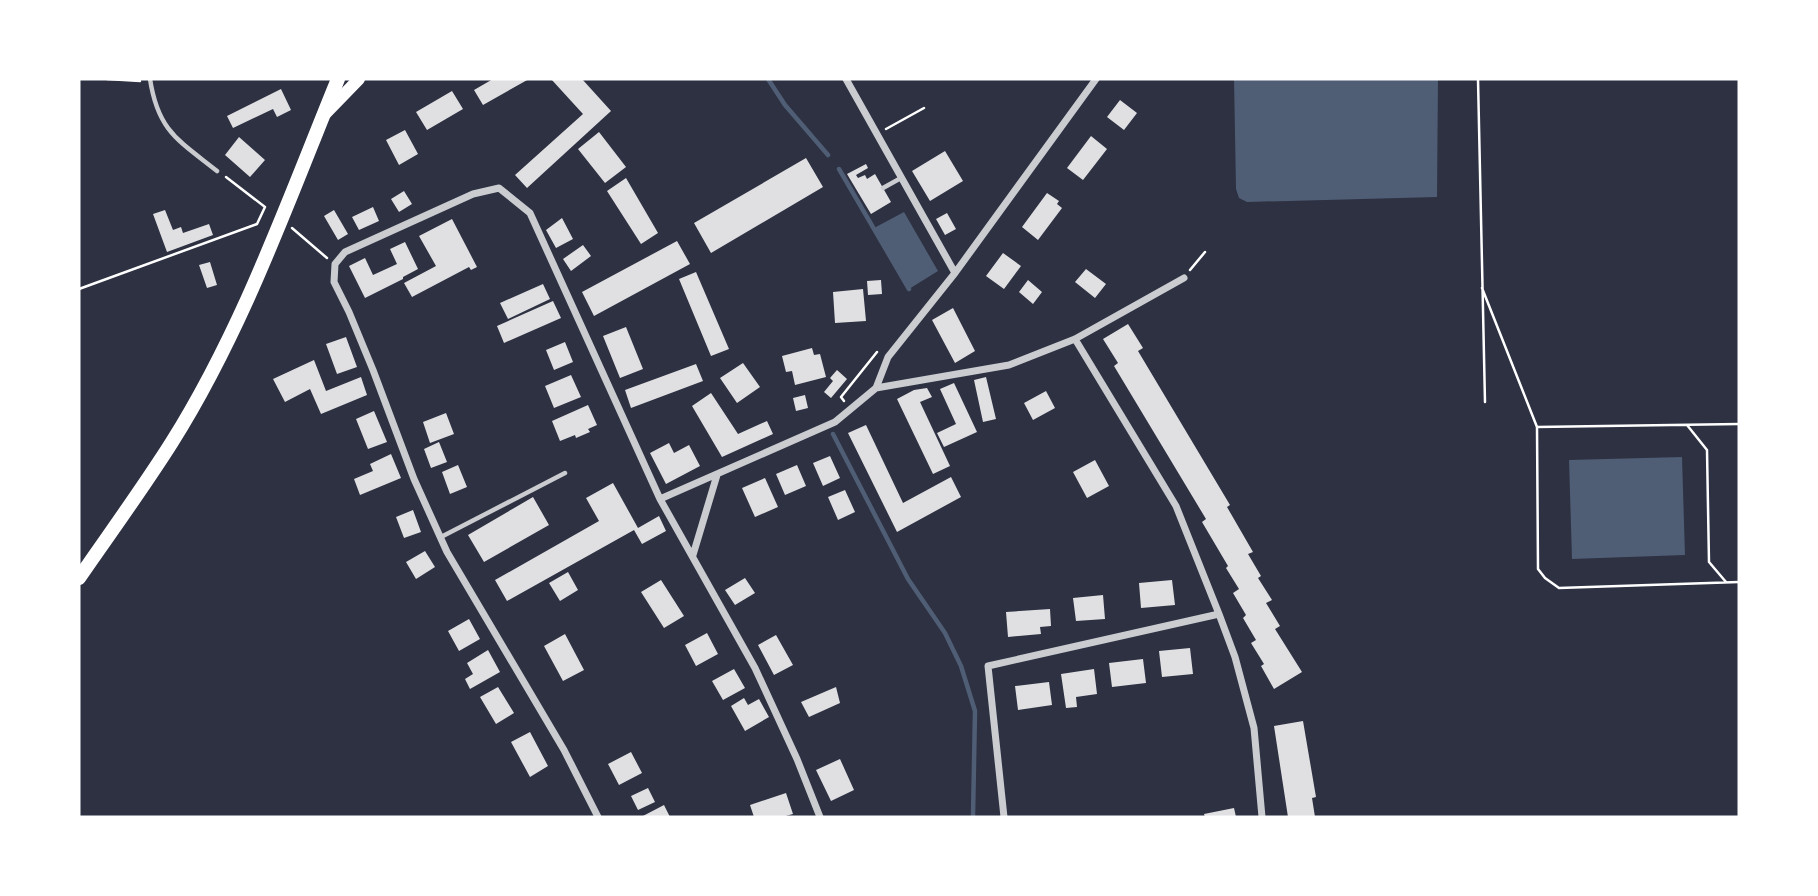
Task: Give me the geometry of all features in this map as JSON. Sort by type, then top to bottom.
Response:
[{"type":"main road","points":[[79,578],[172,441],[217,361],[257,279],[338,79]]},
{"type":"main road","points":[[323,117],[359,79]]},
{"type":"street","points":[[846,79],[955,273]]},
{"type":"street","points":[[660,499],[835,422],[876,388],[888,357],[955,273],[1096,79]]},
{"type":"street","points":[[598,817],[564,750],[440,537],[414,479],[349,312],[334,282],[335,264],[345,253],[473,194],[499,188],[530,213],[660,499],[755,668],[797,759],[820,817]]},
{"type":"street","points":[[876,388],[1009,365],[1075,339],[1184,278]]},
{"type":"street","points":[[1075,339],[1175,506],[1219,614],[1235,657],[1254,728],[1262,817]]},
{"type":"street","points":[[692,555],[717,475]]},
{"type":"street","points":[[1004,817],[988,666],[1219,614]]},
{"type":"lane","points":[[150,80],[155,104],[164,124],[176,139],[217,171]]},
{"type":"lane","points":[[883,188],[901,177]]},
{"type":"lane","points":[[440,537],[565,473]]},
{"type":"path","points":[[107,79],[150,80]]},
{"type":"path","points":[[1478,79],[1485,402]]},
{"type":"path","points":[[877,134],[924,108]]},
{"type":"path","points":[[79,289],[257,224],[265,207],[217,171]]},
{"type":"path","points":[[291,228],[335,264]]},
{"type":"path","points":[[1184,278],[1205,252]]},
{"type":"path","points":[[1482,288],[1537,426],[1538,569],[1545,578],[1559,588],[1739,582]]},
{"type":"path","points":[[1537,426],[1739,424]]},
{"type":"path","points":[[1687,425],[1707,450],[1709,562],[1726,582]]},
{"type":"water","points":[[1234,79],[1438,79],[1437,197],[1247,202],[1239,198],[1236,189]]},
{"type":"water","points":[[904,212],[938,271],[909,289],[874,228]]},
{"type":"water","points":[[1682,457],[1685,555],[1572,559],[1569,460]]},
{"type":"building","points":[[493,79],[529,79],[483,105],[474,90]]},
{"type":"building","points":[[551,79],[582,79],[611,111],[527,188],[515,175],[583,114]]},
{"type":"building","points":[[281,89],[291,110],[277,117],[273,109],[233,128],[227,116]]},
{"type":"building","points":[[452,91],[463,109],[427,130],[416,112]]},
{"type":"building","points":[[1120,100],[1137,113],[1124,130],[1107,117]]},
{"type":"building","points":[[405,130],[418,154],[399,165],[386,140]]},
{"type":"building","points":[[599,132],[626,167],[605,183],[578,149]]},
{"type":"building","points":[[1091,136],[1107,149],[1083,180],[1067,168]]},
{"type":"building","points":[[239,137],[265,160],[250,177],[225,155]]},
{"type":"building","points":[[945,151],[963,181],[930,201],[912,171]]},
{"type":"building","points":[[806,158],[823,187],[711,253],[694,223]]},
{"type":"building","points":[[866,164],[868,168],[856,175],[858,178],[865,175],[867,179],[875,174],[891,202],[871,214],[847,174]]},
{"type":"building","points":[[626,178],[658,233],[641,244],[607,191]]},
{"type":"building","points":[[404,191],[412,204],[399,212],[391,199]]},
{"type":"building","points":[[1047,193],[1059,201],[1057,204],[1062,208],[1038,240],[1022,227]]},
{"type":"building","points":[[373,207],[379,221],[359,230],[352,217]]},
{"type":"building","points":[[165,210],[173,230],[181,227],[183,233],[209,224],[213,235],[167,252],[153,214]]},
{"type":"building","points":[[334,210],[348,234],[338,240],[324,216]]},
{"type":"building","points":[[947,213],[956,229],[945,235],[936,219]]},
{"type":"building","points":[[562,218],[573,239],[556,248],[546,230]]},
{"type":"building","points":[[452,219],[477,267],[471,270],[469,267],[412,297],[404,283],[436,266],[419,236]]},
{"type":"building","points":[[677,241],[690,264],[594,316],[582,292]]},
{"type":"building","points":[[405,242],[418,269],[365,298],[349,266],[365,258],[373,275],[397,264],[390,249]]},
{"type":"building","points":[[583,245],[591,256],[571,271],[563,259]]},
{"type":"building","points":[[1003,253],[1021,266],[1004,289],[986,276]]},
{"type":"building","points":[[210,262],[217,285],[207,288],[199,265]]},
{"type":"building","points":[[1086,269],[1106,284],[1095,298],[1075,282]]},
{"type":"building","points":[[696,272],[729,349],[711,356],[679,279]]},
{"type":"building","points":[[881,280],[882,294],[868,295],[867,281]]},
{"type":"building","points":[[1028,280],[1042,292],[1033,304],[1019,292]]},
{"type":"building","points":[[543,284],[550,299],[508,319],[500,303]]},
{"type":"building","points":[[863,289],[866,321],[835,323],[833,292]]},
{"type":"building","points":[[553,301],[561,318],[504,343],[497,326]]},
{"type":"building","points":[[953,308],[975,351],[955,363],[932,320]]},
{"type":"building","points":[[1128,324],[1143,348],[1138,351],[1230,505],[1227,507],[1253,552],[1248,554],[1261,576],[1258,578],[1272,600],[1266,603],[1280,626],[1275,629],[1302,672],[1274,689],[1261,666],[1264,664],[1251,643],[1256,640],[1243,618],[1246,615],[1233,593],[1239,589],[1202,522],[1206,519],[1114,366],[1118,363],[1103,339]]},
{"type":"building","points":[[626,327],[643,369],[620,378],[603,336]]},
{"type":"building","points":[[346,337],[357,367],[337,374],[326,344]]},
{"type":"building","points":[[565,342],[573,362],[554,370],[546,350]]},
{"type":"building","points":[[812,348],[814,355],[820,354],[826,377],[795,385],[792,371],[786,372],[782,356]]},
{"type":"building","points":[[314,360],[326,391],[361,377],[367,395],[321,414],[310,389],[285,402],[273,379]]},
{"type":"building","points":[[743,363],[760,387],[737,403],[720,378]]},
{"type":"building","points":[[696,364],[703,381],[631,408],[625,390]]},
{"type":"building","points":[[837,370],[847,379],[831,398],[824,392],[833,381],[830,378]]},
{"type":"building","points":[[571,375],[581,397],[554,408],[545,386]]},
{"type":"building","points":[[986,377],[996,419],[983,422],[974,380]]},
{"type":"building","points":[[954,383],[977,432],[944,447],[937,433],[956,424],[940,389]]},
{"type":"building","points":[[927,388],[932,397],[920,402],[950,466],[933,474],[897,399],[914,390]]},
{"type":"building","points":[[1046,391],[1055,408],[1033,420],[1024,403]]},
{"type":"building","points":[[711,393],[738,434],[767,421],[773,434],[722,457],[692,406]]},
{"type":"building","points":[[805,395],[808,408],[796,411],[793,398]]},
{"type":"building","points":[[588,405],[597,425],[588,429],[590,432],[560,441],[552,421]]},
{"type":"building","points":[[374,411],[387,442],[368,449],[356,419]]},
{"type":"building","points":[[446,413],[454,434],[430,443],[423,422]]},
{"type":"building","points":[[866,425],[903,503],[951,477],[961,497],[897,532],[848,433]]},
{"type":"building","points":[[439,442],[447,462],[431,468],[424,449]]},
{"type":"building","points":[[669,443],[674,453],[689,445],[700,466],[666,484],[650,453]]},
{"type":"building","points":[[391,454],[401,478],[360,495],[354,479],[373,471],[370,464]]},
{"type":"building","points":[[830,456],[840,478],[823,486],[813,463]]},
{"type":"building","points":[[1095,460],[1109,486],[1087,498],[1073,472]]},
{"type":"building","points":[[458,465],[467,487],[450,494],[442,472]]},
{"type":"building","points":[[797,465],[806,486],[785,495],[776,474]]},
{"type":"building","points":[[765,478],[778,507],[755,517],[742,488]]},
{"type":"building","points":[[613,483],[638,528],[659,516],[666,531],[642,544],[634,530],[507,601],[495,580],[599,521],[586,498]]},
{"type":"building","points":[[845,490],[855,512],[838,520],[828,497]]},
{"type":"building","points":[[533,497],[549,525],[484,562],[468,535]]},
{"type":"building","points":[[413,510],[421,532],[404,538],[396,517]]},
{"type":"building","points":[[425,551],[435,567],[416,579],[406,562]]},
{"type":"building","points":[[568,572],[578,590],[560,601],[549,583]]},
{"type":"building","points":[[745,578],[755,593],[735,605],[725,590]]},
{"type":"building","points":[[661,580],[684,616],[664,628],[641,592]]},
{"type":"building","points":[[1172,580],[1175,605],[1141,608],[1139,583]]},
{"type":"building","points":[[1103,595],[1105,619],[1076,621],[1073,598]]},
{"type":"building","points":[[1050,609],[1051,626],[1040,627],[1041,634],[1008,637],[1006,612]]},
{"type":"building","points":[[469,619],[480,639],[459,651],[448,631]]},
{"type":"building","points":[[707,633],[718,654],[696,666],[685,645]]},
{"type":"building","points":[[565,634],[584,670],[563,681],[544,646]]},
{"type":"building","points":[[776,635],[793,665],[774,675],[758,645]]},
{"type":"building","points":[[1190,648],[1193,674],[1162,677],[1159,651]]},
{"type":"building","points":[[488,650],[500,672],[470,689],[465,679],[473,674],[467,663]]},
{"type":"building","points":[[1143,659],[1146,683],[1112,687],[1109,663]]},
{"type":"building","points":[[734,669],[745,688],[723,700],[712,681]]},
{"type":"building","points":[[1094,669],[1097,694],[1076,697],[1077,707],[1066,708],[1061,674]]},
{"type":"building","points":[[1049,682],[1052,705],[1018,710],[1015,686]]},
{"type":"building","points":[[498,687],[514,713],[496,724],[480,697]]},
{"type":"building","points":[[836,687],[840,703],[809,717],[801,702]]},
{"type":"building","points":[[744,698],[748,705],[759,699],[769,717],[745,731],[731,706]]},
{"type":"building","points":[[1303,721],[1316,797],[1312,798],[1315,817],[1288,817],[1274,726]]},
{"type":"building","points":[[530,732],[548,766],[530,777],[511,742]]},
{"type":"building","points":[[631,752],[642,773],[619,785],[608,764]]},
{"type":"building","points":[[840,759],[854,790],[831,801],[816,770]]},
{"type":"building","points":[[648,788],[655,802],[638,810],[631,796]]},
{"type":"building","points":[[786,793],[793,814],[782,817],[754,817],[750,805]]},
{"type":"building","points":[[664,805],[670,817],[641,817]]},
{"type":"building","points":[[1234,808],[1236,817],[1205,817],[1204,814]]},
{"type":"waterway","points":[[768,79],[785,105],[828,155]]},
{"type":"waterway","points":[[839,169],[909,289]]},
{"type":"waterway","points":[[833,434],[908,579],[945,633],[961,666],[975,711],[973,817]]}]
